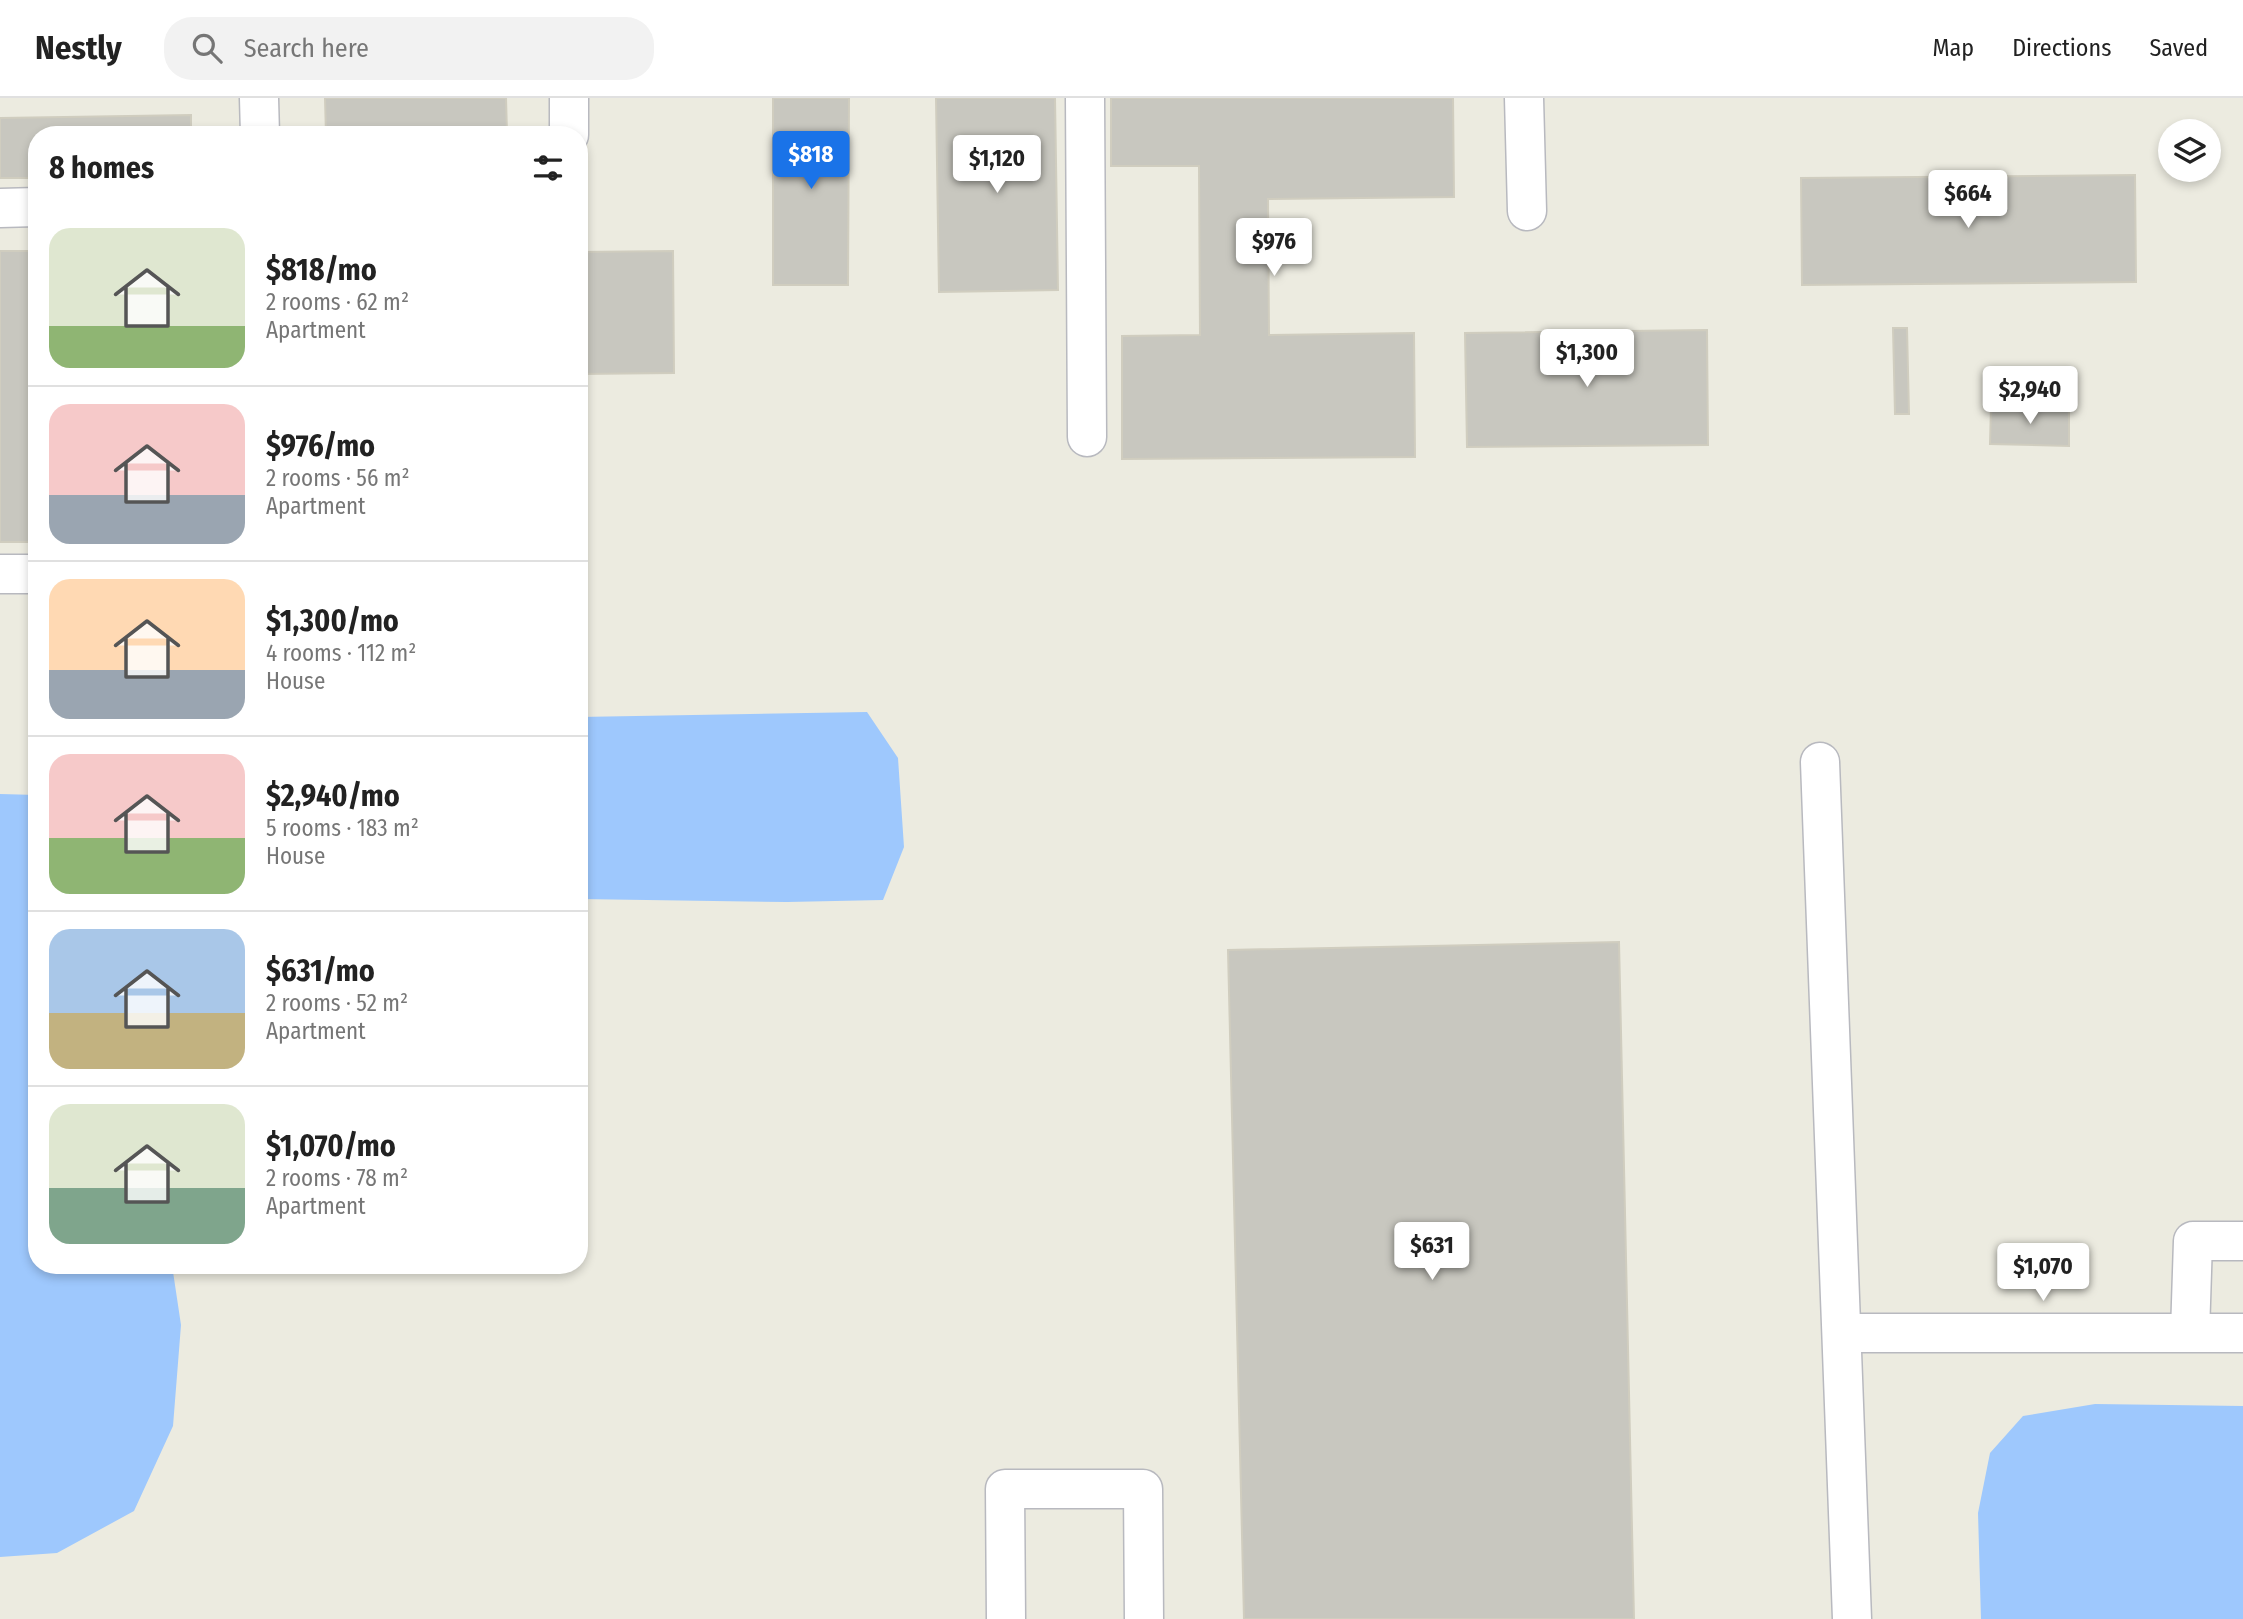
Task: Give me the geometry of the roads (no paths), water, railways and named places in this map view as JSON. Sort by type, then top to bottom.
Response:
[{"type":"street","points":[[259,98],[260,126]]},
{"type":"street","points":[[569,98],[569,126]]},
{"type":"street","points":[[1085,98],[1087,437]]},
{"type":"street","points":[[1524,98],[1527,211]]},
{"type":"street","points":[[0,208],[28,207]]},
{"type":"street","points":[[0,574],[28,574]]},
{"type":"street","points":[[1820,762],[1852,1619]]},
{"type":"street","points":[[2190,1333],[2193,1241],[2243,1241]]},
{"type":"street","points":[[1842,1333],[2243,1333]]},
{"type":"street","points":[[1006,1619],[1005,1489],[1143,1489],[1144,1619]]},
{"type":"water","points":[[867,712],[898,758],[904,847],[883,900],[787,902],[588,899],[588,717]]},
{"type":"water","points":[[0,794],[28,795],[28,1274],[173,1274],[181,1325],[173,1426],[134,1511],[57,1553],[0,1557]]},
{"type":"water","points":[[2095,1404],[2243,1406],[2243,1619],[1981,1619],[1978,1513],[1990,1453],[2023,1416]]}]
